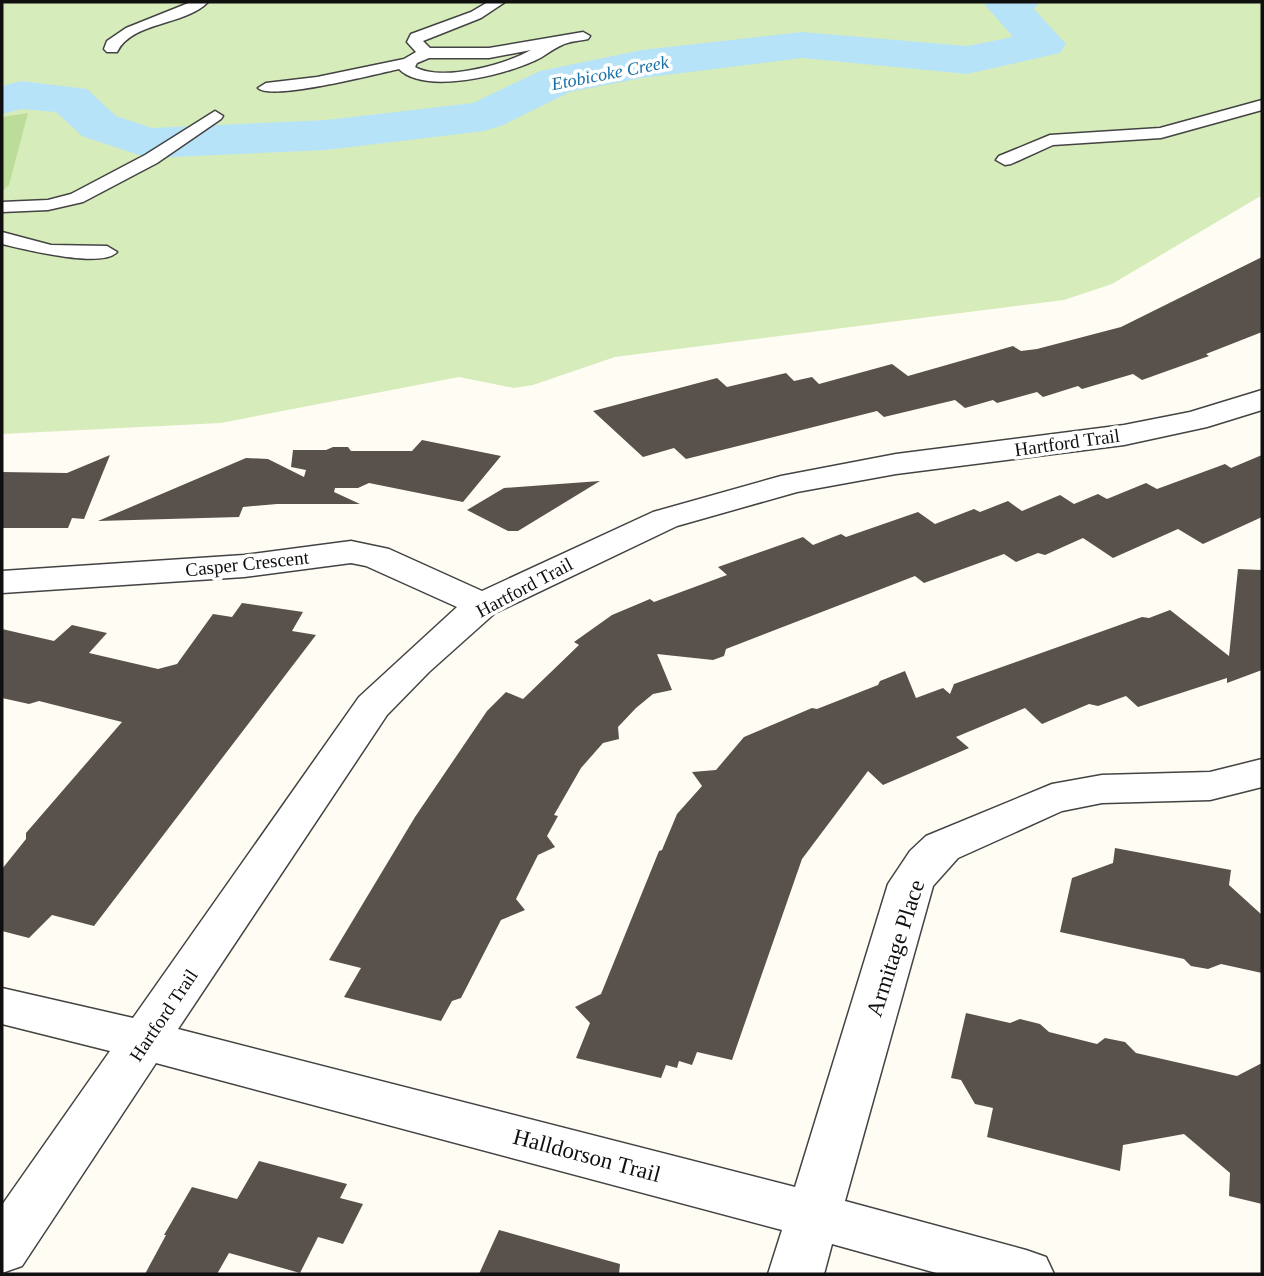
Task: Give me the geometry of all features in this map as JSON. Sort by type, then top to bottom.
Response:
[{"type":"street","name":"Hartford Trail","points":[[2,1249],[373,706],[415,664],[482,605],[665,519],[768,489],[896,464],[1124,435],[1196,420],[1262,400]]},
{"type":"street","name":"Casper Crescent","points":[[2,582],[244,566],[351,552],[376,556],[482,605]]},
{"type":"street","name":"Armitage Place","points":[[796,1274],[911,884],[926,862],[942,848],[1052,798],[1102,789],[1210,786],[1262,773]]},
{"type":"street","points":[[2,1006],[147,1040]]},
{"type":"street","name":"Halldorson Trail","points":[[147,1040],[1027,1274]]},
{"type":"lane","points":[[112,49],[112,44],[121,37],[180,14],[201,2]]},
{"type":"lane","points":[[426,53],[415,42],[416,37],[476,15],[498,2]]},
{"type":"lane","points":[[266,88],[317,82],[407,63],[426,53],[489,53],[583,36]]},
{"type":"lane","points":[[407,63],[406,69],[417,75],[463,74],[523,61],[554,42]]},
{"type":"lane","points":[[1006,160],[1051,140],[1161,134],[1262,105]]},
{"type":"lane","points":[[2,207],[50,205],[77,198],[151,159],[211,119]]},
{"type":"lane","points":[[2,238],[32,231],[50,205]]},
{"type":"lane","points":[[32,231],[50,251],[107,252]]},
{"type":"green space","points":[[2,2],[1262,2],[1262,198],[1259,197],[1112,284],[1064,300],[615,357],[533,385],[514,388],[459,377],[221,423],[2,434]]},
{"type":"green space","points":[[28,113],[9,185],[2,191],[2,117]]},
{"type":"building","points":[[1262,257],[1262,332],[1206,354],[1209,356],[1142,380],[1133,374],[1043,397],[1037,392],[965,408],[955,400],[884,417],[877,411],[686,459],[674,448],[643,457],[593,411],[717,378],[727,387],[786,373],[794,381],[812,377],[819,384],[892,364],[908,376],[1013,346],[1021,351],[1037,349],[1121,327]]},
{"type":"building","points":[[422,440],[501,456],[463,502],[369,483],[358,488],[335,488],[334,492],[360,504],[277,504],[243,507],[239,517],[98,521],[246,458],[268,459],[304,477],[306,470],[291,467],[293,450],[348,447],[351,451],[412,451]]},
{"type":"building","points":[[110,455],[84,519],[72,518],[68,528],[2,528],[2,472],[67,473]]},
{"type":"building","points":[[1262,455],[1262,517],[1203,544],[1178,529],[1113,558],[1083,538],[1045,555],[1038,553],[1016,562],[1004,554],[924,583],[915,576],[726,649],[724,656],[713,660],[657,654],[672,690],[653,694],[636,708],[618,727],[619,739],[603,743],[581,768],[554,815],[558,816],[547,836],[555,847],[538,855],[516,899],[525,910],[501,920],[461,998],[452,1001],[441,1021],[344,997],[361,968],[329,960],[415,817],[487,711],[506,692],[523,699],[579,645],[574,642],[612,615],[650,599],[654,602],[727,575],[718,567],[803,537],[813,545],[841,534],[846,537],[918,512],[935,524],[974,509],[980,512],[1008,501],[1022,511],[1060,495],[1074,504],[1098,494],[1107,499],[1146,483],[1157,489],[1225,464],[1231,468]]},
{"type":"building","points":[[600,481],[518,531],[508,531],[467,510],[504,488]]},
{"type":"building","points":[[1238,569],[1262,570],[1262,670],[1227,683],[1227,678],[1138,707],[1126,696],[1098,706],[1089,704],[1042,724],[1025,708],[956,737],[969,748],[883,785],[868,771],[802,859],[732,1060],[697,1052],[692,1065],[679,1061],[677,1068],[666,1065],[661,1078],[576,1058],[590,1023],[575,1007],[601,994],[659,851],[662,850],[677,814],[702,786],[692,772],[716,770],[744,737],[812,708],[817,709],[878,685],[880,681],[905,671],[916,698],[943,688],[950,694],[954,684],[1142,617],[1149,618],[1170,610],[1229,656]]},
{"type":"building","points":[[242,603],[303,612],[292,631],[316,635],[94,926],[52,915],[29,938],[2,931],[2,869],[26,839],[26,833],[122,722],[39,701],[29,704],[2,698],[2,629],[54,641],[72,625],[107,633],[89,653],[158,669],[177,664],[213,614],[232,617]]},
{"type":"building","points":[[1115,848],[1231,870],[1229,885],[1262,915],[1262,973],[1221,964],[1208,969],[1191,966],[1184,959],[1060,932],[1072,878],[1113,863]]},
{"type":"building","points":[[966,1013],[1010,1023],[1020,1019],[1040,1024],[1049,1032],[1097,1044],[1105,1038],[1125,1042],[1136,1053],[1237,1076],[1262,1063],[1262,1204],[1229,1196],[1230,1173],[1184,1134],[1123,1145],[1120,1171],[987,1137],[993,1108],[975,1104],[961,1080],[951,1078]]},
{"type":"building","points":[[259,1161],[347,1184],[340,1198],[363,1204],[343,1244],[318,1237],[300,1273],[229,1253],[217,1274],[145,1274],[192,1187],[237,1199]]},
{"type":"building","points":[[499,1230],[620,1264],[619,1274],[479,1274]]},
{"type":"waterway","name":"Etobicoke Creek","points":[[2,100],[21,95],[70,99],[99,126],[148,143],[326,135],[484,116],[556,81],[642,64],[802,45],[967,60],[1044,44],[1006,5],[1018,2]]}]
